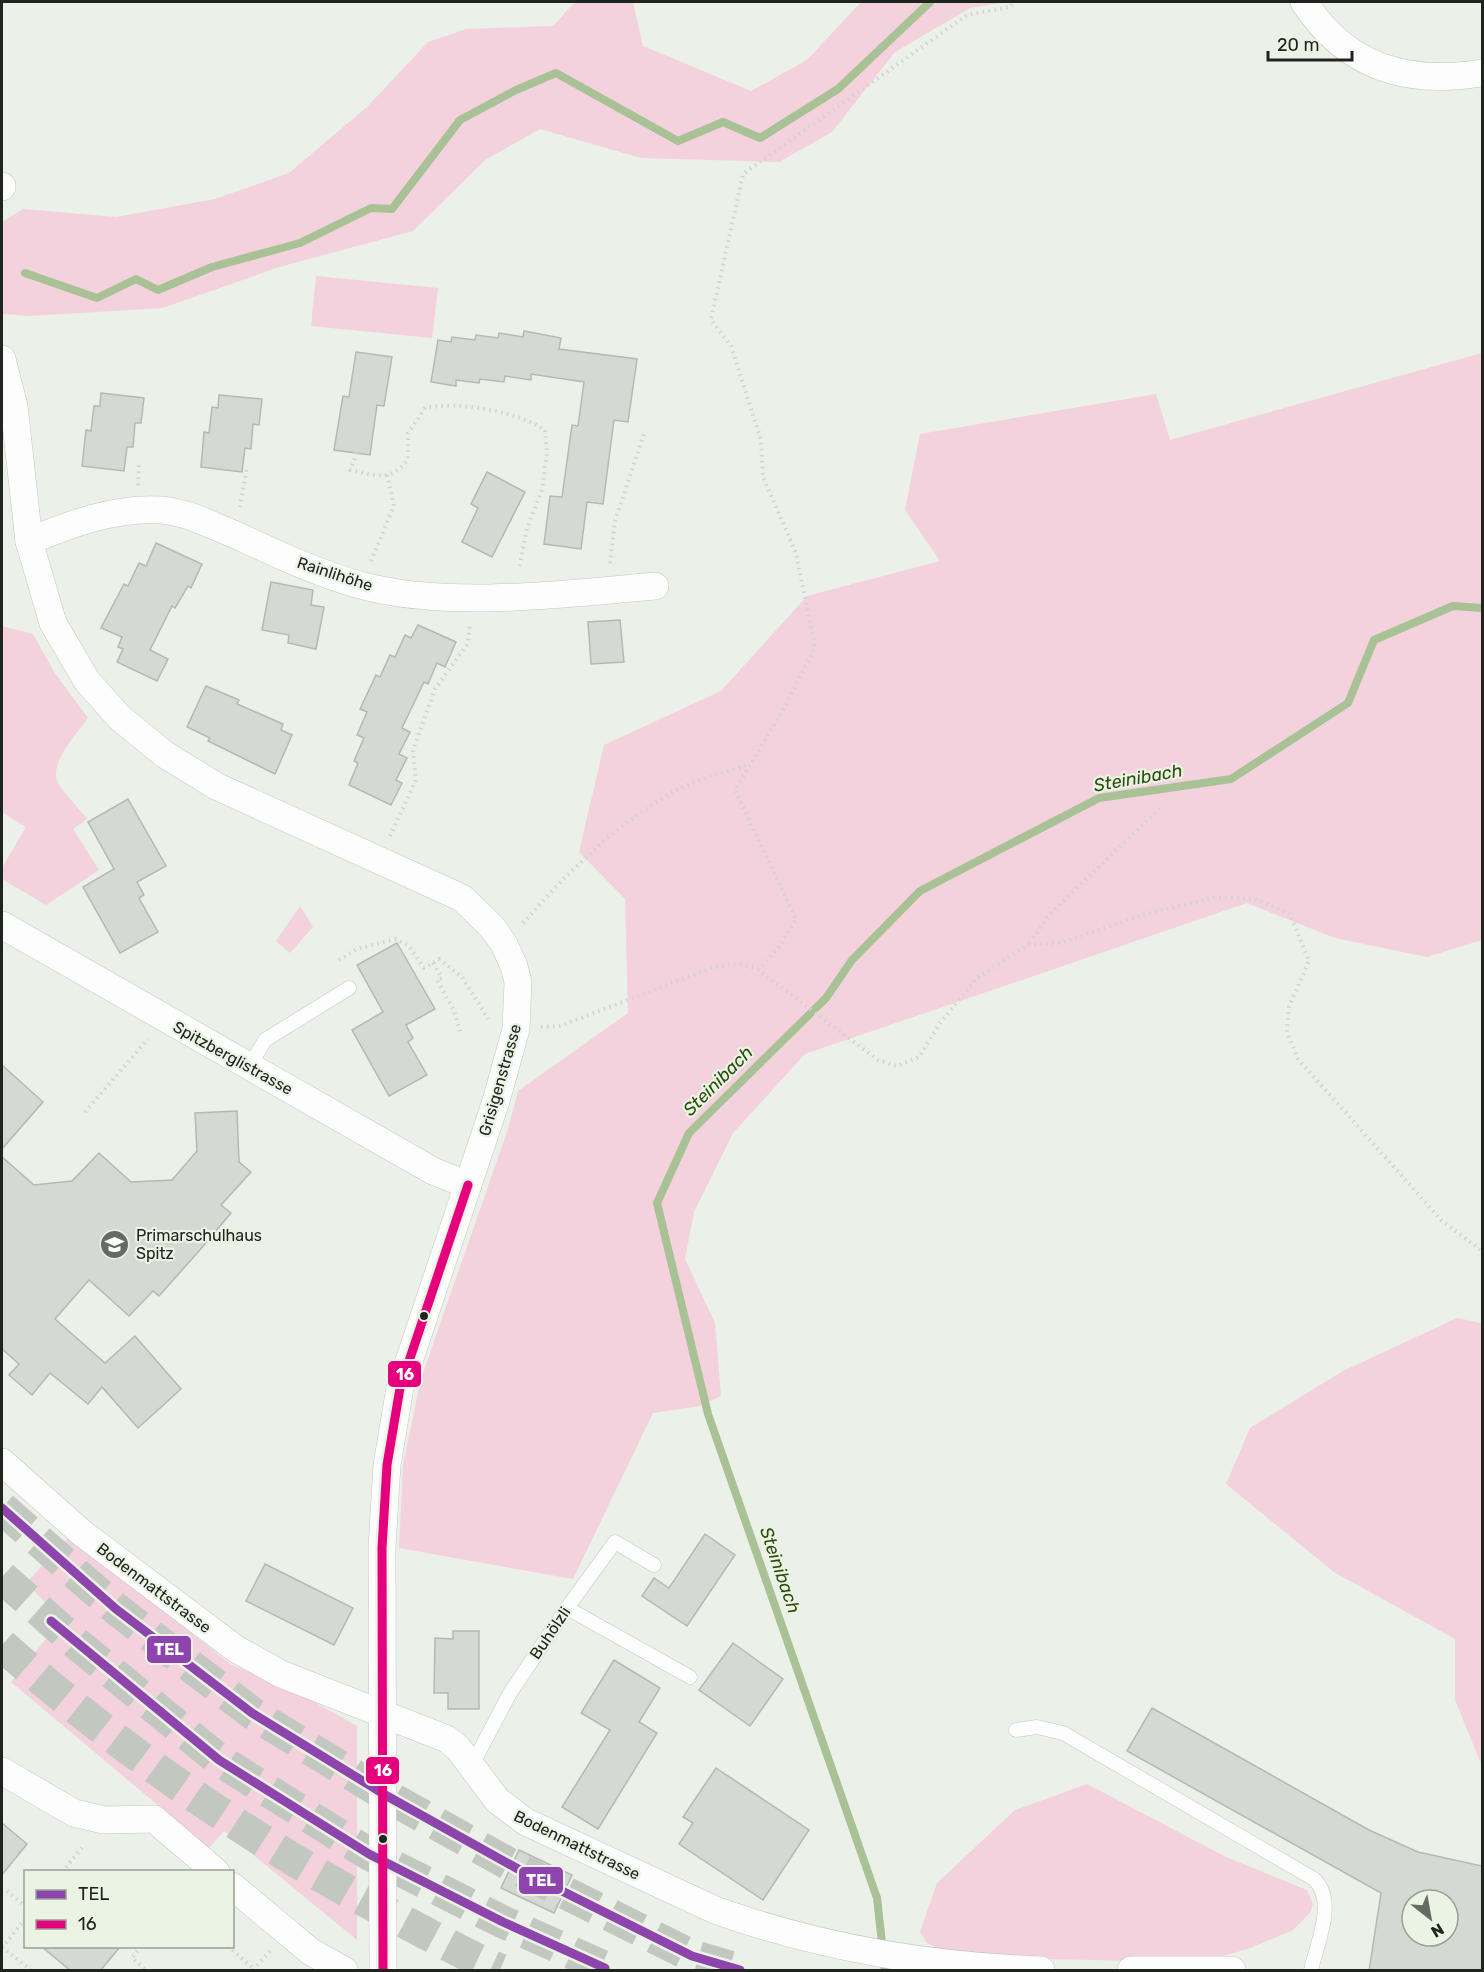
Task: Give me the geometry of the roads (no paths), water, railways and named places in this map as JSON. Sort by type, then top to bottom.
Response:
[{"type":"street","points":[[1304,2],[1332,36],[1377,66],[1427,78],[1482,73]]},
{"type":"street","name":"Grisigenstrasse","points":[[2,358],[14,406],[9,433],[29,541],[53,623],[87,681],[119,717],[164,754],[216,786],[462,898],[485,919],[504,944],[518,982],[505,1028],[496,1101],[400,1388],[387,1465],[382,1548],[383,1971]]},
{"type":"street","name":"Rainlihöhe","points":[[29,541],[80,521],[137,510],[163,510],[195,518],[278,554],[361,585],[432,596],[516,596],[655,586]]},
{"type":"street","name":"Spitzberglistrasse","points":[[2,925],[433,1171],[468,1185]]},
{"type":"street","name":"Bodenmattstrasse","points":[[2,1462],[82,1533],[236,1649],[281,1674],[447,1739],[458,1748],[482,1783],[508,1810],[526,1822],[610,1863],[715,1910],[746,1921],[897,1955],[954,1964],[1041,1971]]},
{"type":"street","points":[[2,1771],[74,1813],[104,1820],[154,1819],[214,1870]]},
{"type":"street","points":[[234,1888],[311,1952],[344,1971]]},
{"type":"street","points":[[1131,1971],[1232,1971]]},
{"type":"lane","points":[[249,1067],[265,1040],[349,988]]},
{"type":"lane","name":"Buhölzli","points":[[471,1767],[510,1693],[615,1542],[654,1565]]},
{"type":"lane","points":[[567,1608],[690,1677]]},
{"type":"lane","points":[[1016,1730],[1037,1727],[1063,1733],[1314,1879],[1321,1886],[1326,1905],[1311,1971]]},
{"type":"waterway","points":[[25,273],[97,298],[136,279],[158,290],[212,267],[300,243],[371,208],[392,209],[460,120],[516,90],[556,73],[678,141],[723,122],[760,138],[838,89],[930,2]]},
{"type":"waterway","name":"Steinibach","points":[[885,1970],[877,1898],[708,1414],[657,1203],[689,1133],[826,998],[852,960],[920,891],[1099,798],[1231,779],[1348,703],[1374,640],[1453,606],[1482,608]]},
{"type":"tunnel","points":[[2,1508],[116,1609],[252,1713],[387,1796],[518,1869],[692,1956],[740,1970]]},
{"type":"tunnel","points":[[2,1577],[77,1644],[219,1760],[369,1854],[503,1922],[610,1970]]},
{"type":"tunnel","points":[[2,1645],[95,1723],[144,1760],[245,1829],[349,1892],[451,1947],[500,1970]]},
{"type":"place","name":"Primarschulhaus Spitz","points":[[115,1244]]}]
